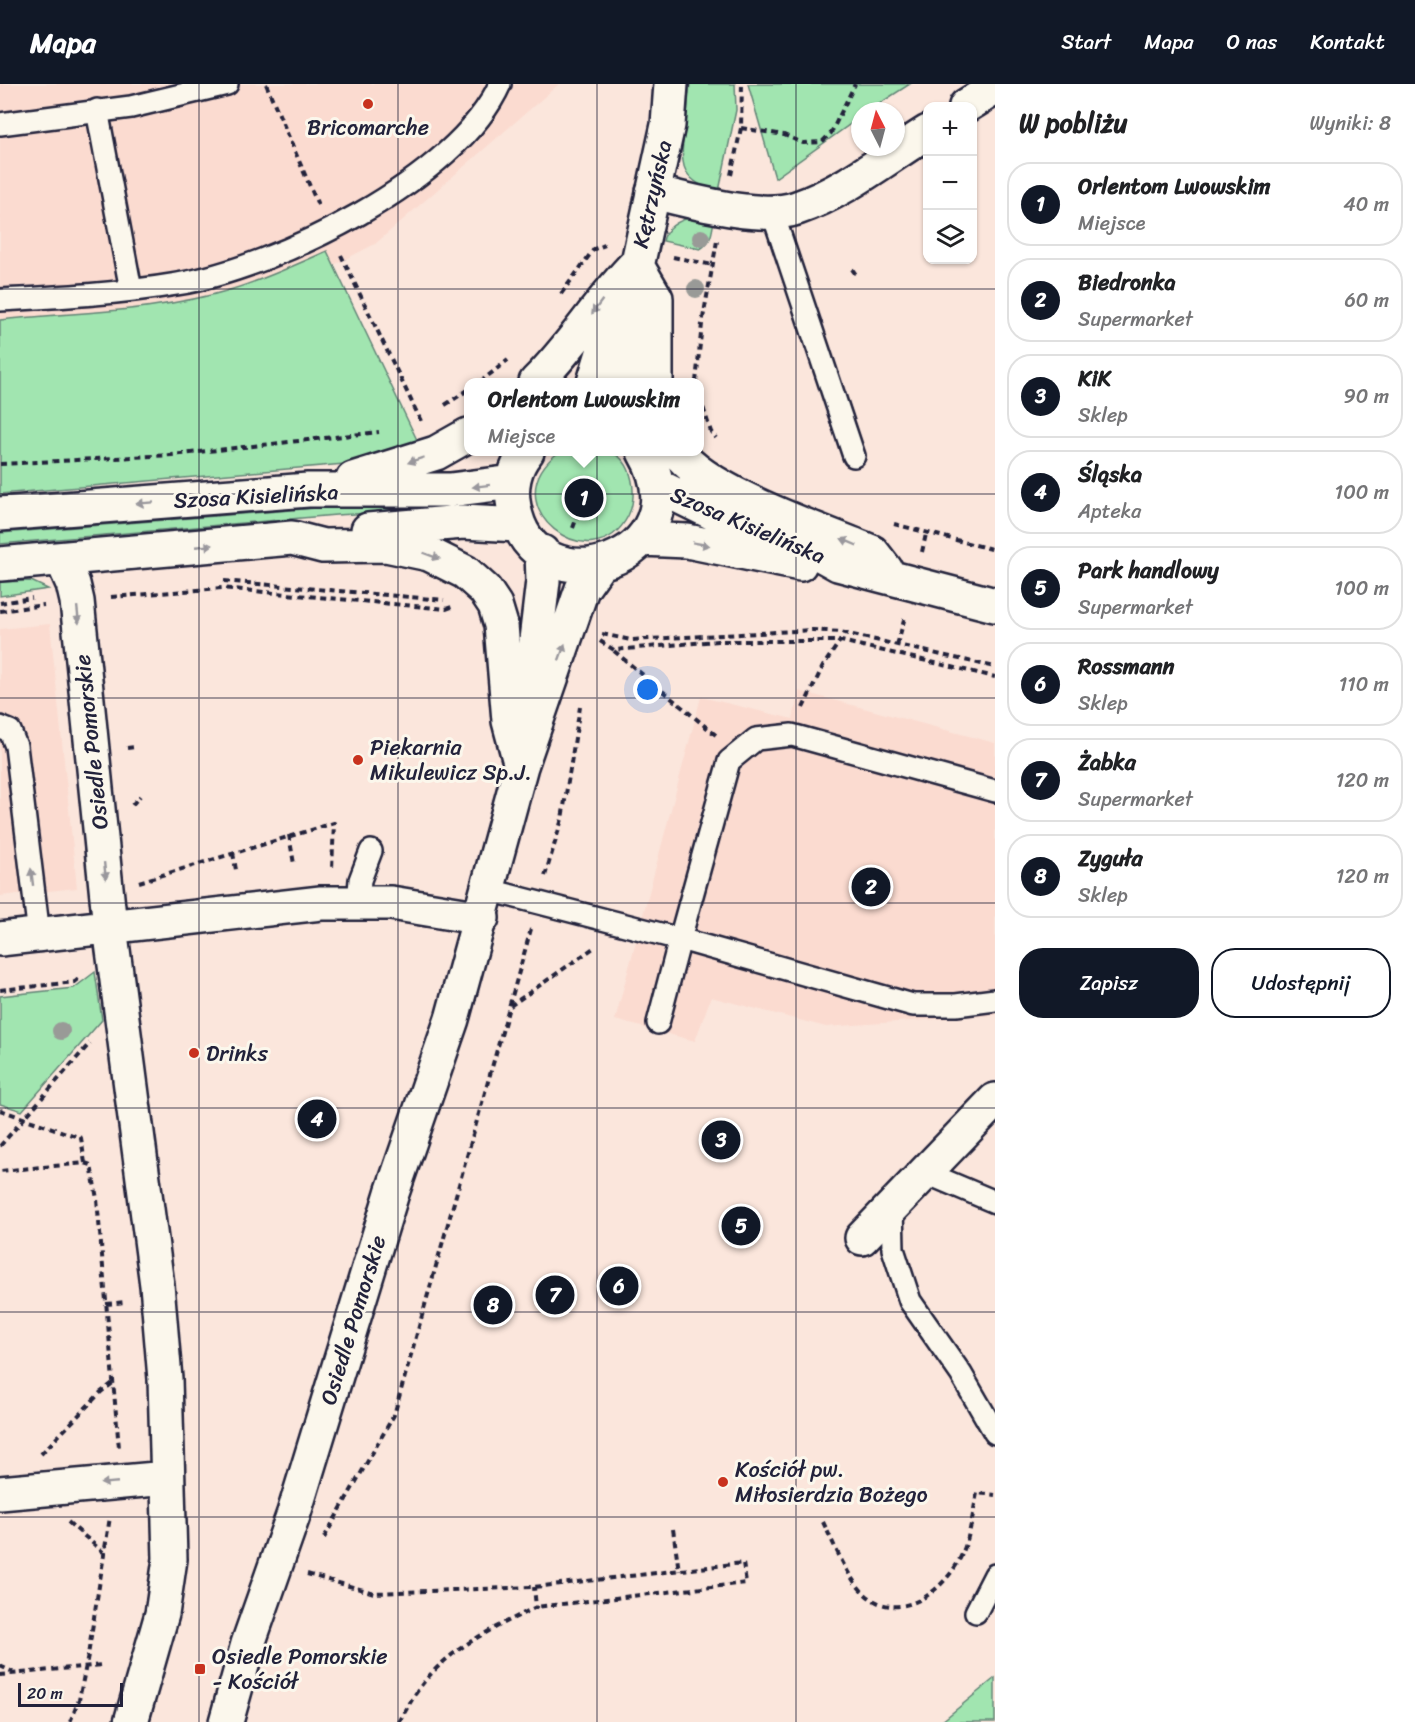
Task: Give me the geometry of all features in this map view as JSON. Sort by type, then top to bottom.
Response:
[{"type":"street","name":"Kętrzyńska","points":[[630,303],[626,255],[653,192],[668,125],[671,84]]},
{"type":"street","points":[[972,102],[995,88]]},
{"type":"street","points":[[653,192],[723,208],[772,211],[796,209],[844,184],[923,135]]},
{"type":"street","points":[[540,378],[554,364],[609,290],[626,255],[656,298],[656,378]]},
{"type":"street","points":[[595,378],[610,330],[630,303]]},
{"type":"street","points":[[627,378],[633,333],[630,303]]},
{"type":"street","points":[[308,490],[380,472],[436,453],[464,437]]},
{"type":"street","points":[[525,456],[513,482],[512,497],[519,525],[528,541],[542,552],[561,563],[580,567],[599,565],[630,551],[642,540],[657,505],[658,486],[653,467],[646,456]]},
{"type":"street","points":[[682,456],[699,473],[726,490],[872,552],[893,578]]},
{"type":"street","name":"Szosa Kisielińska","points":[[0,514],[308,490],[450,490],[513,482]]},
{"type":"street","name":"Szosa Kisielińska","points":[[658,486],[715,514],[812,549],[838,564],[995,605]]},
{"type":"street","name":"Szosa Kisielińska","points":[[62,559],[453,522],[496,522],[519,525]]},
{"type":"street","points":[[292,538],[323,546],[386,545],[429,554],[465,572],[485,590],[495,605],[501,625],[508,721],[521,766]]},
{"type":"street","name":"Szosa Kisielińska","points":[[642,540],[687,541],[806,566],[838,564]]},
{"type":"street","points":[[521,766],[543,581],[542,552]]},
{"type":"street","points":[[0,564],[62,559]]},
{"type":"street","name":"Osiedle Pomorskie","points":[[62,559],[73,584],[77,601],[110,927],[158,1285],[165,1378],[170,1560],[162,1614],[131,1722]]},
{"type":"street","points":[[521,766],[582,589],[599,565]]},
{"type":"street","name":"Osiedle Pomorskie","points":[[226,1722],[248,1644],[294,1513],[392,1193],[452,1019],[486,904],[521,766]]},
{"type":"street","points":[[0,939],[302,905],[358,902],[486,904]]},
{"type":"street","points":[[862,1238],[995,1100]]},
{"type":"street","points":[[0,1493],[167,1478]]},
{"type":"lane","points":[[0,124],[131,107],[227,84]]},
{"type":"lane","points":[[0,300],[105,294],[177,284],[221,274],[262,260],[329,230],[375,206],[420,175],[444,154],[491,104],[500,84]]},
{"type":"lane","points":[[97,110],[131,290]]},
{"type":"lane","points":[[772,211],[854,456]]},
{"type":"lane","points":[[0,727],[10,731],[16,746],[39,935]]},
{"type":"lane","points":[[658,1023],[729,761],[756,739],[792,735],[995,791]]},
{"type":"lane","points":[[358,902],[360,880],[371,851]]},
{"type":"lane","points":[[486,904],[538,902],[680,939],[914,1005],[956,1005],[995,1000]]},
{"type":"lane","points":[[924,1172],[995,1202]]},
{"type":"lane","points":[[892,1206],[893,1249],[910,1301],[961,1374],[995,1433]]},
{"type":"lane","points":[[976,1612],[995,1575]]},
{"type":"path","points":[[266,84],[329,230],[421,421]]},
{"type":"path","points":[[728,186],[741,128],[742,84]]},
{"type":"path","points":[[741,128],[784,135],[803,143],[822,142],[831,133],[855,84]]},
{"type":"path","points":[[555,303],[594,249],[604,245],[626,255]]},
{"type":"path","points":[[670,257],[714,265],[702,324],[696,378]]},
{"type":"path","points":[[852,269],[857,276]]},
{"type":"path","points":[[485,378],[515,353]]},
{"type":"path","points":[[0,464],[172,455],[382,432]]},
{"type":"path","points":[[938,536],[995,550]]},
{"type":"path","points":[[215,581],[436,601],[447,599]]},
{"type":"path","points":[[104,597],[222,588],[446,609],[462,604]]},
{"type":"path","points":[[0,610],[50,604]]},
{"type":"path","points":[[897,645],[907,611]]},
{"type":"path","points":[[738,753],[598,636],[631,640],[813,630],[840,632],[995,667]]},
{"type":"path","points":[[614,650],[717,641],[841,641],[995,677]]},
{"type":"path","points":[[792,735],[823,666],[841,641]]},
{"type":"path","points":[[321,1543],[394,1415],[562,819],[581,703]]},
{"type":"path","points":[[132,885],[334,823],[332,870]]},
{"type":"path","points":[[289,835],[294,864]]},
{"type":"path","points":[[233,853],[236,870]]},
{"type":"path","points":[[510,1006],[601,944]]},
{"type":"path","points":[[0,990],[75,982],[83,976]]},
{"type":"path","points":[[0,1146],[92,1041]]},
{"type":"path","points":[[0,1110],[81,1138],[85,1163]]},
{"type":"path","points":[[0,1171],[85,1163],[91,1165],[94,1179],[119,1452],[119,1482],[109,1524],[79,1700],[70,1722]]},
{"type":"path","points":[[37,1459],[101,1392],[113,1383]]},
{"type":"path","points":[[823,1522],[861,1590],[880,1604],[901,1608],[919,1602],[934,1593],[956,1566],[970,1529],[977,1493],[995,1495]]},
{"type":"path","points":[[673,1529],[679,1571]]},
{"type":"path","points":[[310,1563],[304,1573],[374,1593],[534,1587],[743,1563],[746,1583],[536,1607],[469,1641],[444,1660],[423,1683],[399,1722]]},
{"type":"path","points":[[534,1587],[536,1607]]},
{"type":"path","points":[[0,1675],[102,1665]]},
{"type":"path","points":[[0,1666],[15,1673]]},
{"type":"shaded area","points":[[0,84],[559,84],[375,244],[293,286],[0,343]]},
{"type":"shaded area","points":[[50,624],[77,888],[0,896],[0,629]]},
{"type":"shaded area","points":[[799,691],[995,743],[995,1015],[826,1027],[711,997],[695,1041],[615,1020],[701,697],[793,719]]},
{"type":"green space","points":[[690,84],[735,84],[736,110],[719,191],[695,181],[684,167],[682,157]]},
{"type":"green space","points":[[748,84],[910,84],[882,102],[851,102],[851,123],[775,178]]},
{"type":"green space","points":[[696,216],[714,220],[711,236],[704,246],[700,249],[663,241],[671,227]]},
{"type":"green space","points":[[327,251],[418,442],[356,463],[0,494],[0,320],[147,307],[205,297],[257,281]]},
{"type":"green space","points":[[555,456],[618,456],[629,471],[632,480],[633,499],[628,516],[612,535],[593,542],[572,540],[554,529],[541,513],[535,494],[540,473]]},
{"type":"green space","points":[[443,498],[444,509],[336,515],[0,544],[0,533]]},
{"type":"green space","points":[[31,581],[48,589],[0,596],[0,582]]},
{"type":"green space","points":[[95,972],[102,1020],[22,1111],[0,1104],[0,996],[74,988]]},
{"type":"green space","points":[[995,1678],[995,1722],[941,1722]]},
{"type":"place","name":"Bricomarche","points":[[368,104]]},
{"type":"place","name":"Orlentom Lwowskim","points":[[584,498]]},
{"type":"place","name":"Piekarnia Mikulewicz Sp.J.","points":[[358,760]]},
{"type":"place","name":"Biedronka","points":[[871,887]]},
{"type":"place","name":"Drinks","points":[[194,1053]]},
{"type":"place","name":"Śląska","points":[[317,1119]]},
{"type":"place","name":"KiK","points":[[721,1140]]},
{"type":"place","name":"Park handlowy","points":[[741,1226]]},
{"type":"place","name":"Rossmann","points":[[619,1286]]},
{"type":"place","name":"Żabka","points":[[555,1295]]},
{"type":"place","name":"Zyguła","points":[[493,1305]]},
{"type":"place","name":"Kościół pw. Miłosierdzia Bożego","points":[[723,1482]]},
{"type":"place","name":"Osiedle Pomorskie - Kościół","points":[[200,1669]]}]
